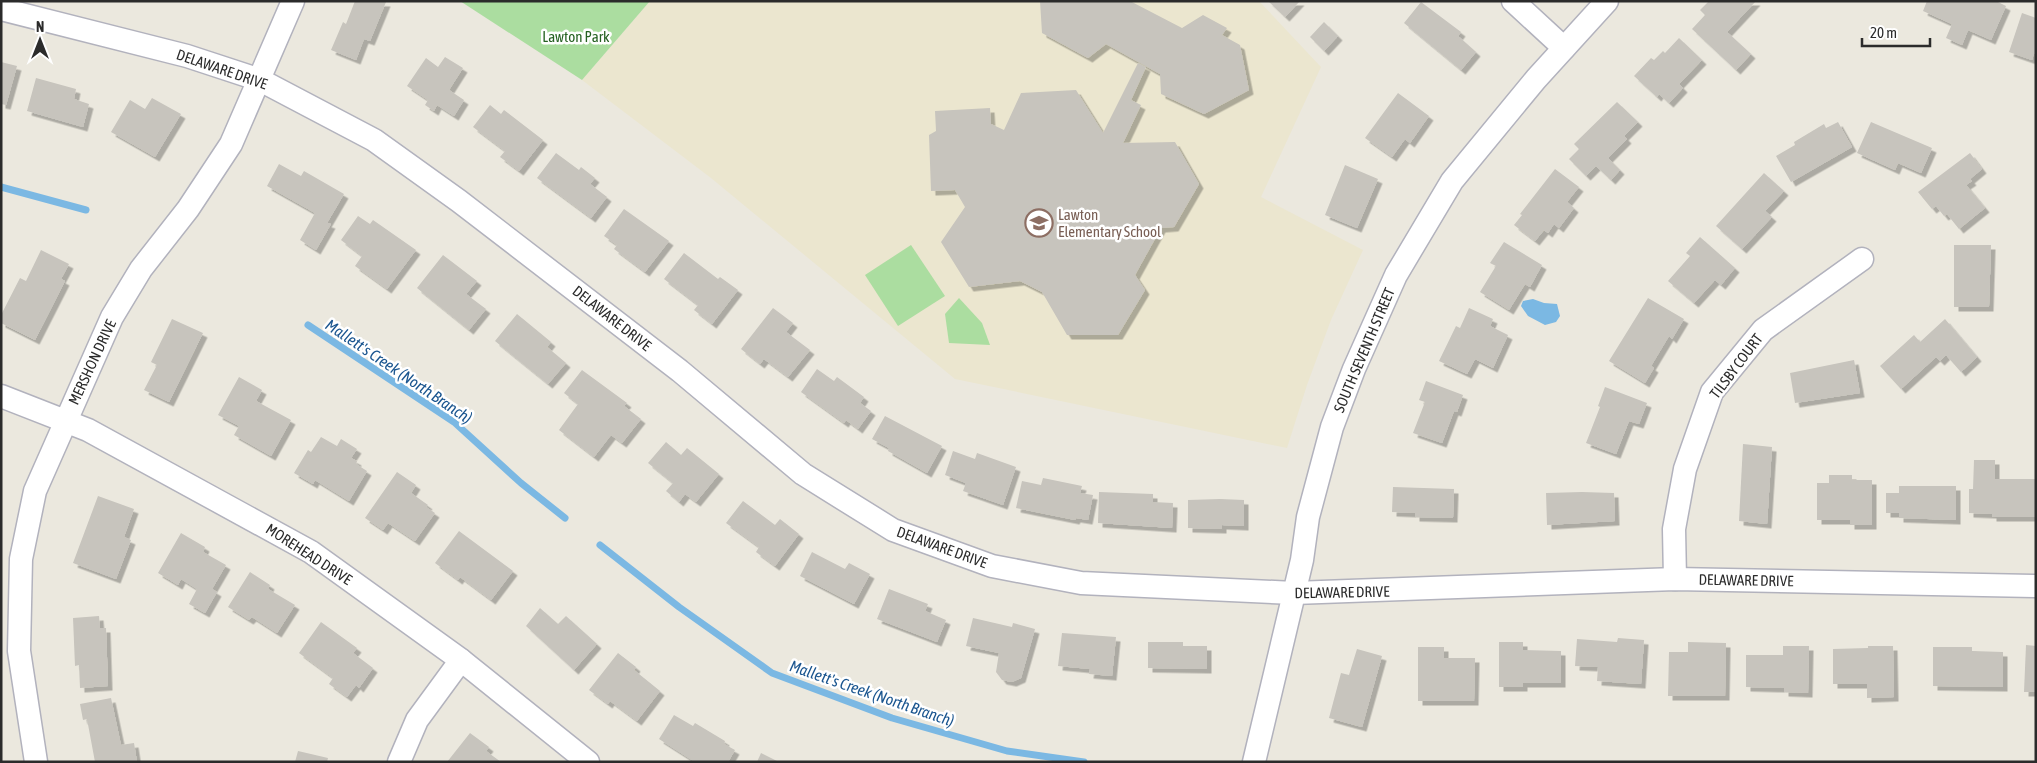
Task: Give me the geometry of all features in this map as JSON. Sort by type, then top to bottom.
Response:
[{"type":"street","name":"MERSHON DRIVE","points":[[36,762],[18,651],[21,559],[35,490],[112,317],[141,269],[188,209],[231,144],[293,1]]},
{"type":"street","points":[[1513,1],[1564,48]]},
{"type":"street","name":"SOUTH SEVENTH STREET","points":[[1254,762],[1302,560],[1308,516],[1332,427],[1354,369],[1396,275],[1452,181],[1564,48],[1607,1]]},
{"type":"street","name":"DELAWARE DRIVE","points":[[1,9],[187,56],[260,80],[382,145],[459,201],[680,371],[803,474],[894,530],[992,566],[1081,583],[1294,593],[1675,579],[2036,586]]},
{"type":"street","name":"TILSBY COURT","points":[[1675,579],[1674,529],[1685,468],[1712,392],[1763,330],[1862,259]]},
{"type":"street","name":"MOREHEAD DRIVE","points":[[1,396],[66,420],[218,499],[311,552],[461,660],[588,762]]},
{"type":"street","points":[[399,762],[417,720],[461,660]]},
{"type":"shaded area","name":"Lawton Elementary School","points":[[650,1],[1259,1],[1321,67],[1261,197],[1363,250],[1331,320],[1307,385],[1287,448],[955,379],[711,178],[582,80]]},
{"type":"green space","name":"Lawton Park","points":[[460,1],[650,1],[582,80]]},
{"type":"green space","points":[[911,245],[945,296],[898,326],[865,275]]},
{"type":"green space","points":[[959,298],[982,323],[990,345],[949,343],[945,314]]},
{"type":"water","points":[[1533,299],[1544,303],[1557,304],[1560,316],[1556,322],[1545,325],[1528,316],[1521,306],[1523,301]]},
{"type":"building","points":[[355,1],[386,2],[370,41],[364,39],[356,60],[331,50],[343,22],[346,24]]},
{"type":"building","points":[[1040,1],[1130,1],[1182,28],[1203,15],[1227,28],[1222,35],[1240,45],[1249,90],[1204,114],[1161,94],[1160,74],[1106,44],[1088,58],[1042,33]]},
{"type":"building","points":[[1268,1],[1300,1],[1285,17]]},
{"type":"building","points":[[1709,1],[1756,1],[1727,32],[1751,54],[1736,70],[1692,29],[1705,15],[1700,10]]},
{"type":"building","points":[[1927,1],[1996,1],[2006,6],[1991,40],[1968,30],[1962,45],[1946,38],[1952,24],[1923,11]]},
{"type":"building","points":[[1421,2],[1461,32],[1458,36],[1476,52],[1461,70],[1404,23]]},
{"type":"building","points":[[2022,13],[2036,18],[2036,54],[2034,53],[2032,60],[2009,52]]},
{"type":"building","points":[[1324,22],[1338,36],[1324,51],[1310,37]]},
{"type":"building","points":[[1679,38],[1702,60],[1679,84],[1683,88],[1669,103],[1659,94],[1657,97],[1634,76],[1651,58],[1654,60],[1663,51],[1665,53]]},
{"type":"building","points":[[445,57],[463,68],[449,90],[464,100],[454,116],[437,105],[434,111],[425,105],[428,100],[407,86],[426,58],[438,67]]},
{"type":"building","points":[[1,62],[17,66],[6,105],[1,104]]},
{"type":"building","points":[[1138,63],[1146,67],[1131,100],[1141,105],[1123,143],[1175,142],[1199,184],[1174,227],[1161,228],[1135,275],[1145,290],[1118,335],[1067,335],[1042,292],[1020,281],[969,287],[941,242],[965,207],[955,190],[931,191],[929,135],[936,131],[935,111],[990,108],[991,124],[1004,130],[1021,93],[1076,90],[1103,133]]},
{"type":"building","points":[[36,78],[76,89],[74,99],[89,104],[83,127],[27,111]]},
{"type":"building","points":[[1398,93],[1429,116],[1410,143],[1405,139],[1392,157],[1365,138]]},
{"type":"building","points":[[152,98],[181,114],[155,157],[111,132],[130,100],[145,109]]},
{"type":"building","points":[[1617,102],[1638,122],[1624,136],[1627,139],[1608,158],[1620,170],[1611,180],[1596,166],[1586,176],[1569,159],[1579,149],[1574,144]]},
{"type":"building","points":[[490,105],[501,114],[504,110],[543,140],[519,171],[500,157],[505,151],[473,127]]},
{"type":"building","points":[[1838,122],[1852,147],[1791,182],[1776,156],[1795,145],[1794,142],[1824,124],[1826,128]]},
{"type":"building","points":[[1871,122],[1932,148],[1921,173],[1898,163],[1895,170],[1857,153]]},
{"type":"building","points":[[556,153],[579,170],[581,167],[595,178],[590,184],[607,197],[591,218],[537,178]]},
{"type":"building","points":[[1970,153],[1982,169],[1966,185],[1985,208],[1959,229],[1947,214],[1944,216],[1936,206],[1932,209],[1918,192]]},
{"type":"building","points":[[279,164],[301,176],[304,171],[344,194],[327,223],[331,224],[316,250],[300,240],[315,213],[267,186]]},
{"type":"building","points":[[1345,165],[1378,179],[1357,228],[1325,215]]},
{"type":"building","points":[[1555,169],[1579,187],[1567,202],[1574,208],[1559,228],[1554,224],[1548,233],[1544,230],[1535,241],[1514,225],[1522,215],[1520,214]]},
{"type":"building","points":[[1764,173],[1784,191],[1765,211],[1772,217],[1742,249],[1716,226]]},
{"type":"building","points":[[624,209],[669,241],[645,272],[614,249],[617,245],[604,236]]},
{"type":"building","points":[[358,216],[370,224],[373,220],[416,250],[387,289],[355,266],[362,256],[341,240]]},
{"type":"building","points":[[1700,237],[1735,268],[1721,285],[1715,280],[1694,303],[1668,281],[1690,256],[1686,253]]},
{"type":"building","points":[[1504,242],[1542,265],[1530,287],[1525,284],[1509,310],[1480,292],[1496,266],[1490,263]]},
{"type":"building","points":[[1954,245],[1991,245],[1989,307],[1954,307]]},
{"type":"building","points":[[41,250],[69,264],[61,279],[65,281],[35,340],[1,323],[1,315],[20,278],[26,281]]},
{"type":"building","points":[[684,253],[718,279],[720,277],[738,290],[712,324],[694,310],[698,305],[664,279]]},
{"type":"building","points":[[443,255],[477,281],[466,294],[486,309],[469,330],[417,288]]},
{"type":"building","points":[[1648,298],[1684,319],[1672,339],[1669,336],[1651,366],[1654,368],[1645,383],[1609,361]]},
{"type":"building","points":[[773,308],[793,323],[786,332],[810,350],[788,377],[764,359],[760,364],[741,349]]},
{"type":"building","points":[[1469,308],[1493,319],[1490,326],[1508,335],[1493,368],[1475,359],[1467,374],[1439,361],[1456,326],[1460,328]]},
{"type":"building","points":[[517,314],[551,342],[547,347],[566,363],[548,384],[495,341]]},
{"type":"building","points":[[172,319],[203,333],[169,402],[144,390],[157,365],[151,362]]},
{"type":"building","points":[[1945,319],[1977,357],[1961,372],[1946,355],[1940,361],[1936,357],[1901,389],[1880,366],[1914,335],[1920,342]]},
{"type":"building","points":[[1854,360],[1860,393],[1795,403],[1790,373]]},
{"type":"building","points":[[817,369],[834,381],[837,377],[864,397],[860,403],[871,411],[858,429],[846,420],[844,423],[801,392]]},
{"type":"building","points":[[582,370],[627,403],[624,406],[641,419],[622,443],[611,435],[594,457],[559,430],[578,404],[564,393]]},
{"type":"building","points":[[239,377],[262,390],[256,401],[291,420],[271,456],[234,435],[239,426],[218,415]]},
{"type":"building","points":[[1426,381],[1463,395],[1457,412],[1454,411],[1442,443],[1413,433],[1425,402],[1419,400]]},
{"type":"building","points":[[1605,387],[1647,403],[1639,424],[1629,421],[1616,454],[1586,443],[1600,407],[1598,406]]},
{"type":"building","points":[[885,416],[942,446],[927,473],[888,451],[889,448],[872,439]]},
{"type":"building","points":[[321,437],[337,446],[341,439],[357,449],[351,458],[357,461],[356,464],[367,471],[349,501],[315,480],[313,484],[294,473],[308,450],[311,452]]},
{"type":"building","points":[[666,442],[681,455],[687,448],[719,474],[696,502],[685,494],[679,502],[666,491],[673,483],[648,463]]},
{"type":"building","points":[[1743,444],[1772,447],[1767,524],[1739,521]]},
{"type":"building","points":[[953,451],[975,459],[977,453],[1016,467],[1003,505],[963,491],[966,483],[945,475]]},
{"type":"building","points":[[1974,460],[1995,460],[1995,479],[2035,479],[2035,517],[1992,517],[1992,514],[1969,513],[1969,489],[1973,489]]},
{"type":"building","points":[[397,472],[416,485],[411,493],[428,505],[426,507],[435,513],[415,541],[388,523],[383,530],[365,518]]},
{"type":"building","points":[[1829,475],[1852,475],[1852,480],[1872,480],[1872,525],[1850,525],[1850,520],[1817,520],[1817,483],[1829,483]]},
{"type":"building","points":[[1043,478],[1082,486],[1080,493],[1093,495],[1088,520],[1076,518],[1075,520],[1016,508],[1022,481],[1041,485]]},
{"type":"building","points":[[1899,486],[1956,486],[1956,520],[1899,518],[1899,513],[1886,513],[1886,493],[1899,493]]},
{"type":"building","points":[[1393,487],[1454,489],[1453,518],[1415,517],[1415,513],[1392,512]]},
{"type":"building","points":[[1099,492],[1153,494],[1153,502],[1173,503],[1172,528],[1098,523]]},
{"type":"building","points":[[1546,493],[1614,493],[1615,521],[1547,525]]},
{"type":"building","points":[[98,496],[134,509],[124,537],[131,540],[116,579],[73,563]]},
{"type":"building","points":[[1188,500],[1244,500],[1244,526],[1222,525],[1222,529],[1188,528]]},
{"type":"building","points":[[743,501],[775,525],[780,519],[799,534],[775,566],[756,552],[759,547],[726,523]]},
{"type":"building","points":[[459,531],[513,571],[491,600],[460,577],[458,580],[435,563]]},
{"type":"building","points":[[181,533],[205,547],[203,552],[226,565],[212,589],[217,592],[205,613],[189,604],[197,589],[181,579],[178,585],[158,573]]},
{"type":"building","points":[[812,552],[845,569],[849,563],[870,574],[854,604],[800,576]]},
{"type":"building","points":[[250,572],[270,585],[268,589],[295,605],[277,633],[252,617],[249,620],[228,607]]},
{"type":"building","points":[[889,589],[928,604],[925,611],[946,620],[937,642],[877,619]]},
{"type":"building","points":[[540,608],[558,624],[566,616],[597,644],[574,670],[526,626]]},
{"type":"building","points":[[99,616],[100,628],[106,628],[108,686],[80,688],[79,665],[75,666],[73,618]]},
{"type":"building","points":[[973,618],[1012,627],[1013,623],[1035,629],[1021,678],[1012,682],[1002,680],[996,672],[999,653],[966,646]]},
{"type":"building","points":[[321,622],[357,648],[353,653],[373,668],[359,688],[356,685],[347,697],[329,684],[333,678],[299,653]]},
{"type":"building","points":[[1062,633],[1116,637],[1112,676],[1089,674],[1090,669],[1058,666]]},
{"type":"building","points":[[1618,638],[1644,640],[1641,684],[1597,681],[1598,667],[1575,666],[1577,639],[1617,642]]},
{"type":"building","points":[[1148,642],[1183,642],[1183,646],[1207,646],[1207,669],[1148,668]]},
{"type":"building","points":[[1499,642],[1523,642],[1523,650],[1561,651],[1561,683],[1523,683],[1523,687],[1499,687]]},
{"type":"building","points":[[1688,642],[1726,643],[1725,696],[1668,696],[1669,652],[1688,652]]},
{"type":"building","points":[[2026,645],[2036,646],[2036,692],[2024,692]]},
{"type":"building","points":[[1783,646],[1809,646],[1808,693],[1784,692],[1784,688],[1746,687],[1746,655],[1783,655]]},
{"type":"building","points":[[1868,646],[1893,646],[1894,697],[1867,698],[1867,684],[1833,684],[1833,649],[1868,648]]},
{"type":"building","points":[[1418,647],[1444,647],[1444,658],[1475,658],[1474,701],[1418,701]]},
{"type":"building","points":[[1933,647],[1972,647],[1972,651],[2003,652],[2003,687],[1933,686]]},
{"type":"building","points":[[1357,649],[1382,656],[1362,727],[1329,718],[1341,673],[1349,675]]},
{"type":"building","points":[[618,653],[636,667],[634,670],[660,691],[637,721],[610,701],[608,704],[589,690]]},
{"type":"building","points":[[111,698],[121,745],[134,743],[137,762],[95,762],[87,719],[83,720],[80,704]]},
{"type":"building","points":[[674,715],[693,726],[695,723],[725,741],[724,744],[735,750],[728,762],[695,762],[659,739]]},
{"type":"building","points":[[470,733],[489,747],[486,751],[501,762],[447,762]]},
{"type":"building","points":[[298,751],[328,758],[327,762],[295,762]]},
{"type":"building","points":[[761,753],[779,762],[757,762]]},
{"type":"waterway","name":"Mallett's Creek (North Branch)","points":[[1,187],[86,210]]},
{"type":"waterway","name":"Mallett's Creek (North Branch)","points":[[308,325],[454,422],[521,483],[565,518]]},
{"type":"waterway","name":"Mallett's Creek (North Branch)","points":[[600,545],[679,607],[772,673],[892,718],[1007,751],[1084,762]]},
{"type":"place","name":"Lawton Elementary School","points":[[1039,223]]}]
